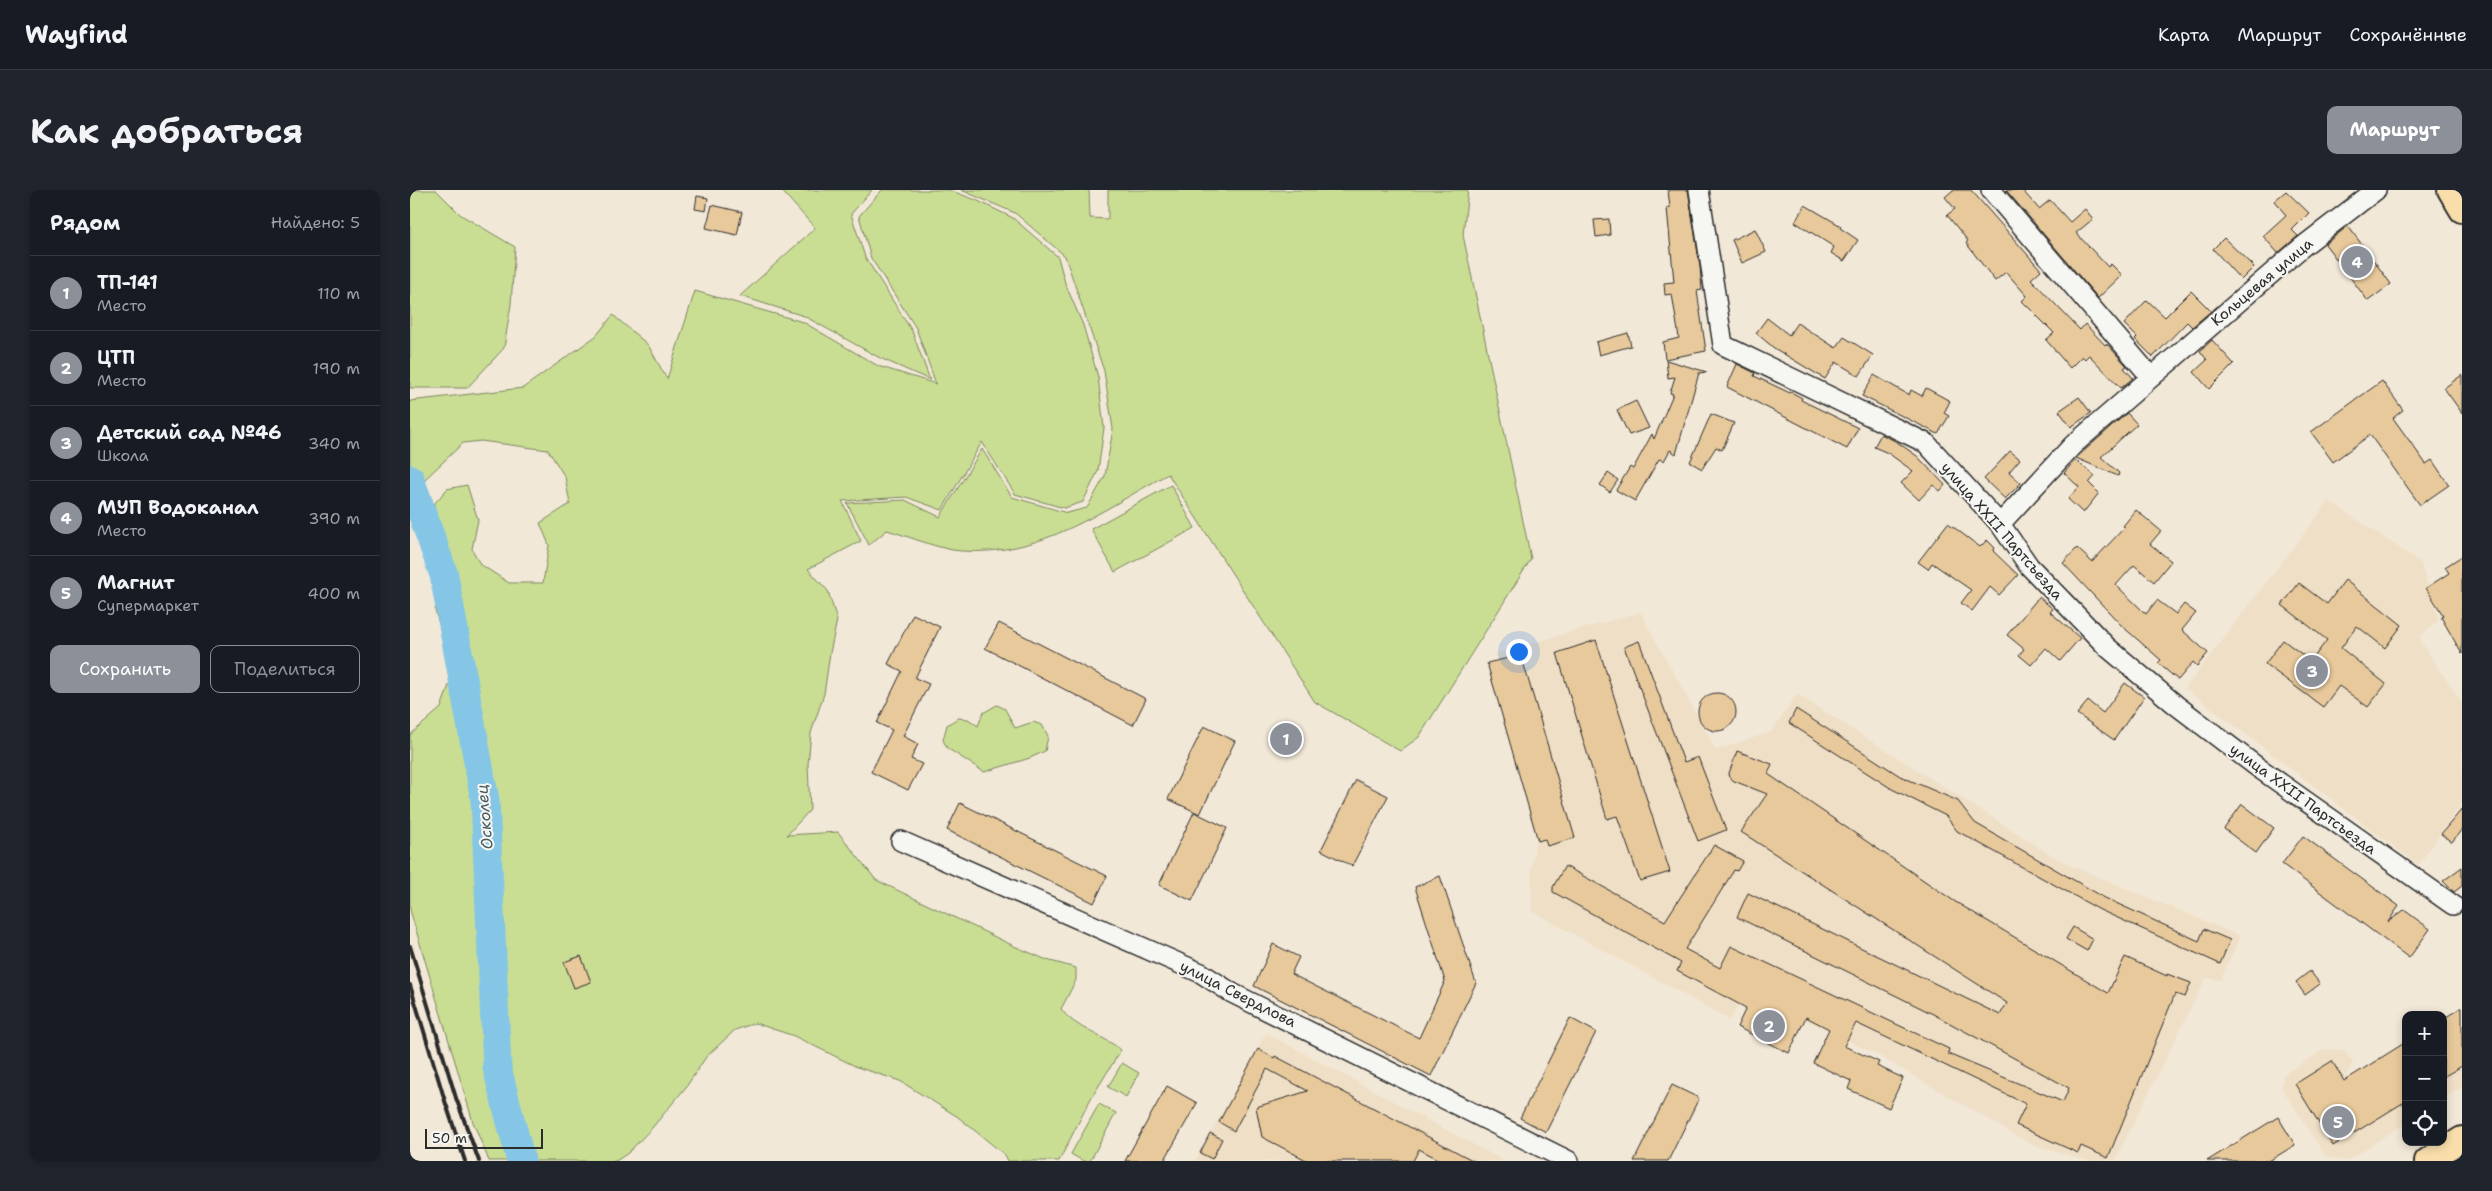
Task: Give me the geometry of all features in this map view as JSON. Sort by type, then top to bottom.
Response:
[{"type":"main road","points":[[2450,190],[2462,210]]},
{"type":"main road","points":[[2426,1161],[2462,1139]]},
{"type":"street","name":"улица XXII Партсъезда","points":[[1699,190],[1723,345],[1926,443],[2000,524],[2029,566],[2106,647],[2176,705],[2256,766],[2453,905]]},
{"type":"street","points":[[1991,190],[2151,377]]},
{"type":"street","name":"Кольцевая улица","points":[[2000,524],[2073,445],[2302,248],[2376,190]]},
{"type":"street","name":"улица Свердлова","points":[[902,841],[1201,973],[1232,993],[1569,1161]]},
{"type":"shaded area","points":[[2329,501],[2420,562],[2439,620],[2421,636],[2421,642],[2462,703],[2462,803],[2418,865],[2185,688]]},
{"type":"shaded area","points":[[1640,612],[1716,750],[1771,732],[1797,694],[2063,862],[2240,936],[2221,980],[2206,978],[2115,1160],[2089,1161],[2032,1145],[1879,1056],[1746,990],[1730,1020],[1532,911],[1531,869],[1538,829],[1495,654]]},
{"type":"shaded area","points":[[1266,1033],[1504,1161],[1195,1161]]},
{"type":"shaded area","points":[[2462,1044],[2462,1087],[2447,1096],[2447,1056],[2447,1053]]},
{"type":"shaded area","points":[[2325,1049],[2344,1050],[2353,1062],[2344,1081],[2402,1079],[2402,1126],[2346,1161],[2326,1157],[2282,1088],[2283,1075]]},
{"type":"green space","points":[[410,190],[436,190],[461,215],[515,247],[511,304],[504,348],[467,388],[410,388]]},
{"type":"green space","points":[[781,190],[872,190],[851,214],[865,257],[912,331],[930,380],[880,358],[804,316],[740,296],[815,228]]},
{"type":"green space","points":[[882,190],[949,190],[976,200],[1013,218],[1058,257],[1065,283],[1083,325],[1098,377],[1104,428],[1098,471],[1083,502],[1064,508],[1015,494],[982,442],[942,510],[906,497],[842,501],[861,541],[808,569],[828,591],[837,620],[824,694],[811,733],[808,764],[810,810],[787,835],[838,832],[876,880],[1014,946],[1047,960],[1076,968],[1076,980],[1061,1009],[1073,1021],[1121,1050],[1090,1100],[1059,1161],[1008,1161],[1005,1155],[958,1117],[900,1081],[857,1067],[794,1036],[755,1023],[735,1030],[706,1057],[686,1087],[652,1128],[628,1153],[616,1161],[489,1161],[473,1122],[410,910],[410,735],[441,708],[453,674],[435,610],[441,585],[424,552],[434,540],[434,504],[447,489],[467,485],[478,520],[472,549],[480,564],[509,583],[543,583],[549,545],[540,523],[570,504],[565,477],[548,450],[481,441],[463,443],[422,482],[410,468],[410,401],[523,388],[596,336],[613,315],[648,345],[667,379],[695,291],[803,322],[878,366],[936,384],[916,328],[871,258],[859,216]]},
{"type":"green space","points":[[961,190],[1089,190],[1090,218],[1108,219],[1108,190],[1468,190],[1463,235],[1531,559],[1419,737],[1400,751],[1315,702],[1168,474],[1095,516],[1044,539],[1018,547],[990,551],[953,550],[887,530],[869,545],[847,503],[905,500],[940,517],[982,449],[1012,497],[1067,513],[1087,508],[1105,476],[1113,429],[1104,371],[1065,256],[1015,213]]},
{"type":"green space","points":[[1171,485],[1195,528],[1115,572],[1091,529]]},
{"type":"green space","points":[[997,705],[1005,709],[1015,728],[1033,722],[1042,725],[1048,736],[1045,751],[1030,758],[984,772],[947,748],[943,740],[947,725],[958,718],[968,719],[978,726],[983,713]]},
{"type":"green space","points":[[1122,1063],[1139,1073],[1126,1097],[1108,1087]]},
{"type":"green space","points":[[1099,1104],[1116,1113],[1090,1161],[1083,1161],[1071,1154]]},
{"type":"building","points":[[1668,190],[1688,190],[1700,267],[1702,290],[1697,291],[1706,351],[1665,359],[1663,342],[1679,338],[1672,294],[1665,295],[1664,283],[1674,282],[1667,208],[1670,208]]},
{"type":"building","points":[[1953,190],[1971,190],[2041,270],[2031,279],[2080,330],[2085,324],[2106,346],[2107,344],[2127,366],[2124,368],[2133,378],[2121,388],[2089,355],[2085,359],[2082,356],[2070,368],[2046,340],[2054,333],[2022,301],[2027,296],[2006,272],[1995,281],[1966,243],[1968,241],[1947,215],[1955,209],[1945,197]]},
{"type":"building","points":[[2006,190],[2022,190],[2039,209],[2050,200],[2070,222],[2085,209],[2093,219],[2076,233],[2108,267],[2111,264],[2122,275],[2098,298]]},
{"type":"building","points":[[2286,191],[2309,213],[2292,230],[2298,236],[2278,253],[2263,236],[2286,215],[2274,201]]},
{"type":"building","points":[[697,196],[708,198],[706,211],[695,209]]},
{"type":"building","points":[[712,205],[742,212],[737,235],[706,228]]},
{"type":"building","points":[[1805,205],[1841,226],[1840,228],[1858,240],[1844,261],[1831,253],[1834,247],[1795,222]]},
{"type":"building","points":[[1609,219],[1610,235],[1596,237],[1594,220]]},
{"type":"building","points":[[2348,226],[2391,284],[2368,301],[2325,244]]},
{"type":"building","points":[[1755,229],[1766,252],[1742,263],[1732,240]]},
{"type":"building","points":[[2224,238],[2254,267],[2241,280],[2213,249]]},
{"type":"building","points":[[2191,291],[2211,311],[2192,327],[2187,322],[2153,357],[2135,339],[2137,337],[2124,324],[2147,300],[2165,317]]},
{"type":"building","points":[[1767,318],[1789,335],[1797,323],[1836,348],[1844,337],[1873,355],[1859,376],[1836,362],[1825,379],[1774,348],[1756,333]]},
{"type":"building","points":[[1628,333],[1631,346],[1599,355],[1596,342]]},
{"type":"building","points":[[2212,340],[2234,364],[2209,389],[2194,372],[2207,360],[2200,351]]},
{"type":"building","points":[[1666,360],[1707,372],[1699,373],[1676,454],[1670,450],[1664,461],[1659,459],[1635,501],[1616,490],[1630,467],[1633,469],[1652,434],[1654,439],[1673,394],[1670,393],[1675,377],[1668,378]]},
{"type":"building","points":[[1737,364],[1755,373],[1754,376],[1791,392],[1802,398],[1801,400],[1858,428],[1847,449],[1727,387]]},
{"type":"building","points":[[1874,375],[1909,395],[1911,390],[1922,396],[1926,388],[1950,401],[1944,413],[1949,416],[1938,434],[1862,396]]},
{"type":"building","points":[[2462,375],[2462,413],[2444,388]]},
{"type":"building","points":[[2382,381],[2403,410],[2393,418],[2426,464],[2432,460],[2449,485],[2420,505],[2370,435],[2333,462],[2311,432]]},
{"type":"building","points":[[2079,397],[2091,413],[2071,427],[2059,411]]},
{"type":"building","points":[[1636,401],[1649,428],[1629,435],[1617,410]]},
{"type":"building","points":[[2127,413],[2137,424],[2101,457],[2119,473],[2118,476],[2076,458]]},
{"type":"building","points":[[1711,414],[1734,423],[1722,450],[1716,447],[1702,469],[1690,462]]},
{"type":"building","points":[[1881,434],[1897,442],[1917,456],[1945,485],[1940,491],[1933,485],[1919,500],[1901,483],[1913,471],[1888,453],[1874,447]]},
{"type":"building","points":[[2010,451],[2020,459],[2009,472],[2021,483],[2005,499],[1984,479]]},
{"type":"building","points":[[2075,460],[2095,476],[2089,483],[2099,493],[2083,513],[2068,499],[2079,487],[2064,473]]},
{"type":"building","points":[[1608,473],[1618,480],[1610,492],[1600,485]]},
{"type":"building","points":[[2136,510],[2161,531],[2150,544],[2171,561],[2154,582],[2134,565],[2116,585],[2146,614],[2157,600],[2176,614],[2184,604],[2196,613],[2182,630],[2208,653],[2197,666],[2193,662],[2178,680],[2158,663],[2161,660],[2122,626],[2063,563],[2077,548],[2092,562],[2125,527],[2123,526]]},
{"type":"building","points":[[1948,523],[1980,547],[1987,540],[1995,548],[1993,551],[2018,575],[1999,595],[1990,587],[1972,611],[1961,603],[1971,590],[1932,563],[1928,569],[1918,562]]},
{"type":"building","points":[[2462,556],[2462,654],[2441,617],[2443,615],[2426,588],[2449,573],[2445,567]]},
{"type":"building","points":[[2345,580],[2402,625],[2385,648],[2357,626],[2341,648],[2386,684],[2368,707],[2339,686],[2323,707],[2265,664],[2283,640],[2311,661],[2327,640],[2282,605],[2299,583],[2327,604]]},
{"type":"building","points":[[2039,597],[2053,609],[2050,612],[2080,638],[2060,661],[2046,648],[2031,665],[2019,655],[2024,649],[2007,635]]},
{"type":"building","points":[[913,614],[940,627],[915,678],[929,684],[903,736],[918,744],[911,759],[922,764],[908,790],[871,772],[892,730],[877,723],[902,671],[888,664]]},
{"type":"building","points":[[999,623],[1146,699],[1133,725],[985,648]]},
{"type":"building","points":[[1596,640],[1670,872],[1640,881],[1617,816],[1607,819],[1557,653]]},
{"type":"building","points":[[1639,641],[1684,762],[1698,757],[1726,830],[1698,841],[1624,647]]},
{"type":"building","points":[[1521,655],[1575,838],[1547,846],[1545,839],[1538,841],[1487,663]]},
{"type":"building","points":[[2125,683],[2144,697],[2114,740],[2077,714],[2088,701],[2103,713]]},
{"type":"building","points":[[1717,693],[1730,699],[1736,712],[1730,725],[1717,731],[1704,725],[1698,712],[1704,699]]},
{"type":"building","points":[[1796,709],[1900,776],[1958,801],[1975,823],[2105,898],[2199,941],[2204,929],[2230,940],[2220,964],[2100,910],[1957,831],[1946,816],[1892,789],[1789,723]]},
{"type":"building","points":[[1204,726],[1235,741],[1200,814],[1168,799]]},
{"type":"building","points":[[1283,726],[1297,732],[1288,752],[1275,746]]},
{"type":"building","points":[[1737,751],[1772,764],[1768,774],[1954,901],[2108,993],[2125,957],[2167,976],[2167,974],[2191,983],[2185,997],[2175,994],[2108,1158],[2081,1146],[2078,1153],[2016,1125],[2026,1104],[1856,1023],[1844,1046],[1879,1062],[1877,1066],[1903,1078],[1889,1108],[1848,1089],[1851,1081],[1813,1063],[1829,1029],[1806,1017],[1789,1053],[1737,1027],[1746,1008],[1677,971],[1681,963],[1553,892],[1553,887],[1565,866],[1665,921],[1714,845],[1743,861],[1737,871],[1734,870],[1685,949],[1720,968],[1731,946],[1949,1049],[1948,1054],[2063,1102],[2069,1088],[1933,1014],[1737,917],[1748,893],[2000,1015],[2007,1003],[1741,832],[1767,794],[1734,781],[1728,776]]},
{"type":"building","points":[[1356,780],[1388,796],[1352,866],[1321,850]]},
{"type":"building","points":[[960,803],[1107,876],[1094,903],[947,830]]},
{"type":"building","points":[[2242,804],[2274,828],[2256,853],[2224,829]]},
{"type":"building","points":[[2462,809],[2462,829],[2452,842],[2441,834]]},
{"type":"building","points":[[1194,812],[1227,828],[1192,901],[1159,885]]},
{"type":"building","points":[[2303,836],[2399,906],[2388,922],[2404,910],[2430,929],[2409,958],[2282,864]]},
{"type":"building","points":[[2462,867],[2462,886],[2454,892],[2443,881]]},
{"type":"building","points":[[1440,876],[1476,983],[1431,1076],[1254,986],[1273,944],[1299,957],[1291,974],[1419,1038],[1445,981],[1415,887]]},
{"type":"building","points":[[2073,927],[2093,939],[2087,951],[2066,939]]},
{"type":"building","points":[[581,956],[591,982],[574,988],[564,962]]},
{"type":"building","points":[[2310,971],[2320,984],[2305,995],[2296,982]]},
{"type":"building","points":[[2462,1007],[2462,1066],[2447,1075],[2447,1056],[2447,1016]]},
{"type":"building","points":[[1570,1018],[1596,1032],[1546,1132],[1520,1118]]},
{"type":"building","points":[[2402,1045],[2402,1103],[2333,1146],[2295,1084],[2332,1061],[2344,1081]]},
{"type":"building","points":[[1258,1049],[1274,1058],[1275,1056],[1474,1161],[1442,1161],[1419,1149],[1413,1161],[1308,1161],[1262,1137],[1256,1107],[1308,1091],[1267,1069],[1234,1131],[1219,1122]]},
{"type":"building","points":[[1672,1085],[1699,1098],[1668,1161],[1634,1161]]},
{"type":"building","points":[[1167,1086],[1197,1103],[1164,1161],[1125,1161]]},
{"type":"building","points":[[2278,1117],[2295,1145],[2269,1161],[2207,1161]]},
{"type":"building","points":[[1210,1133],[1222,1139],[1212,1159],[1200,1153]]},
{"type":"waterway","name":"Осколец","points":[[410,479],[444,575],[485,800],[497,1068],[521,1161]]},
{"type":"railway","points":[[410,946],[456,1098],[479,1161]]},
{"type":"railway","points":[[410,985],[465,1161]]},
{"type":"place","name":"МУП Водоканал","points":[[2357,262]]},
{"type":"place","name":"Детский сад №46","points":[[2312,671]]},
{"type":"place","name":"ТП-141","points":[[1286,739]]},
{"type":"place","name":"ЦТП","points":[[1769,1026]]},
{"type":"place","name":"Магнит","points":[[2338,1122]]}]
